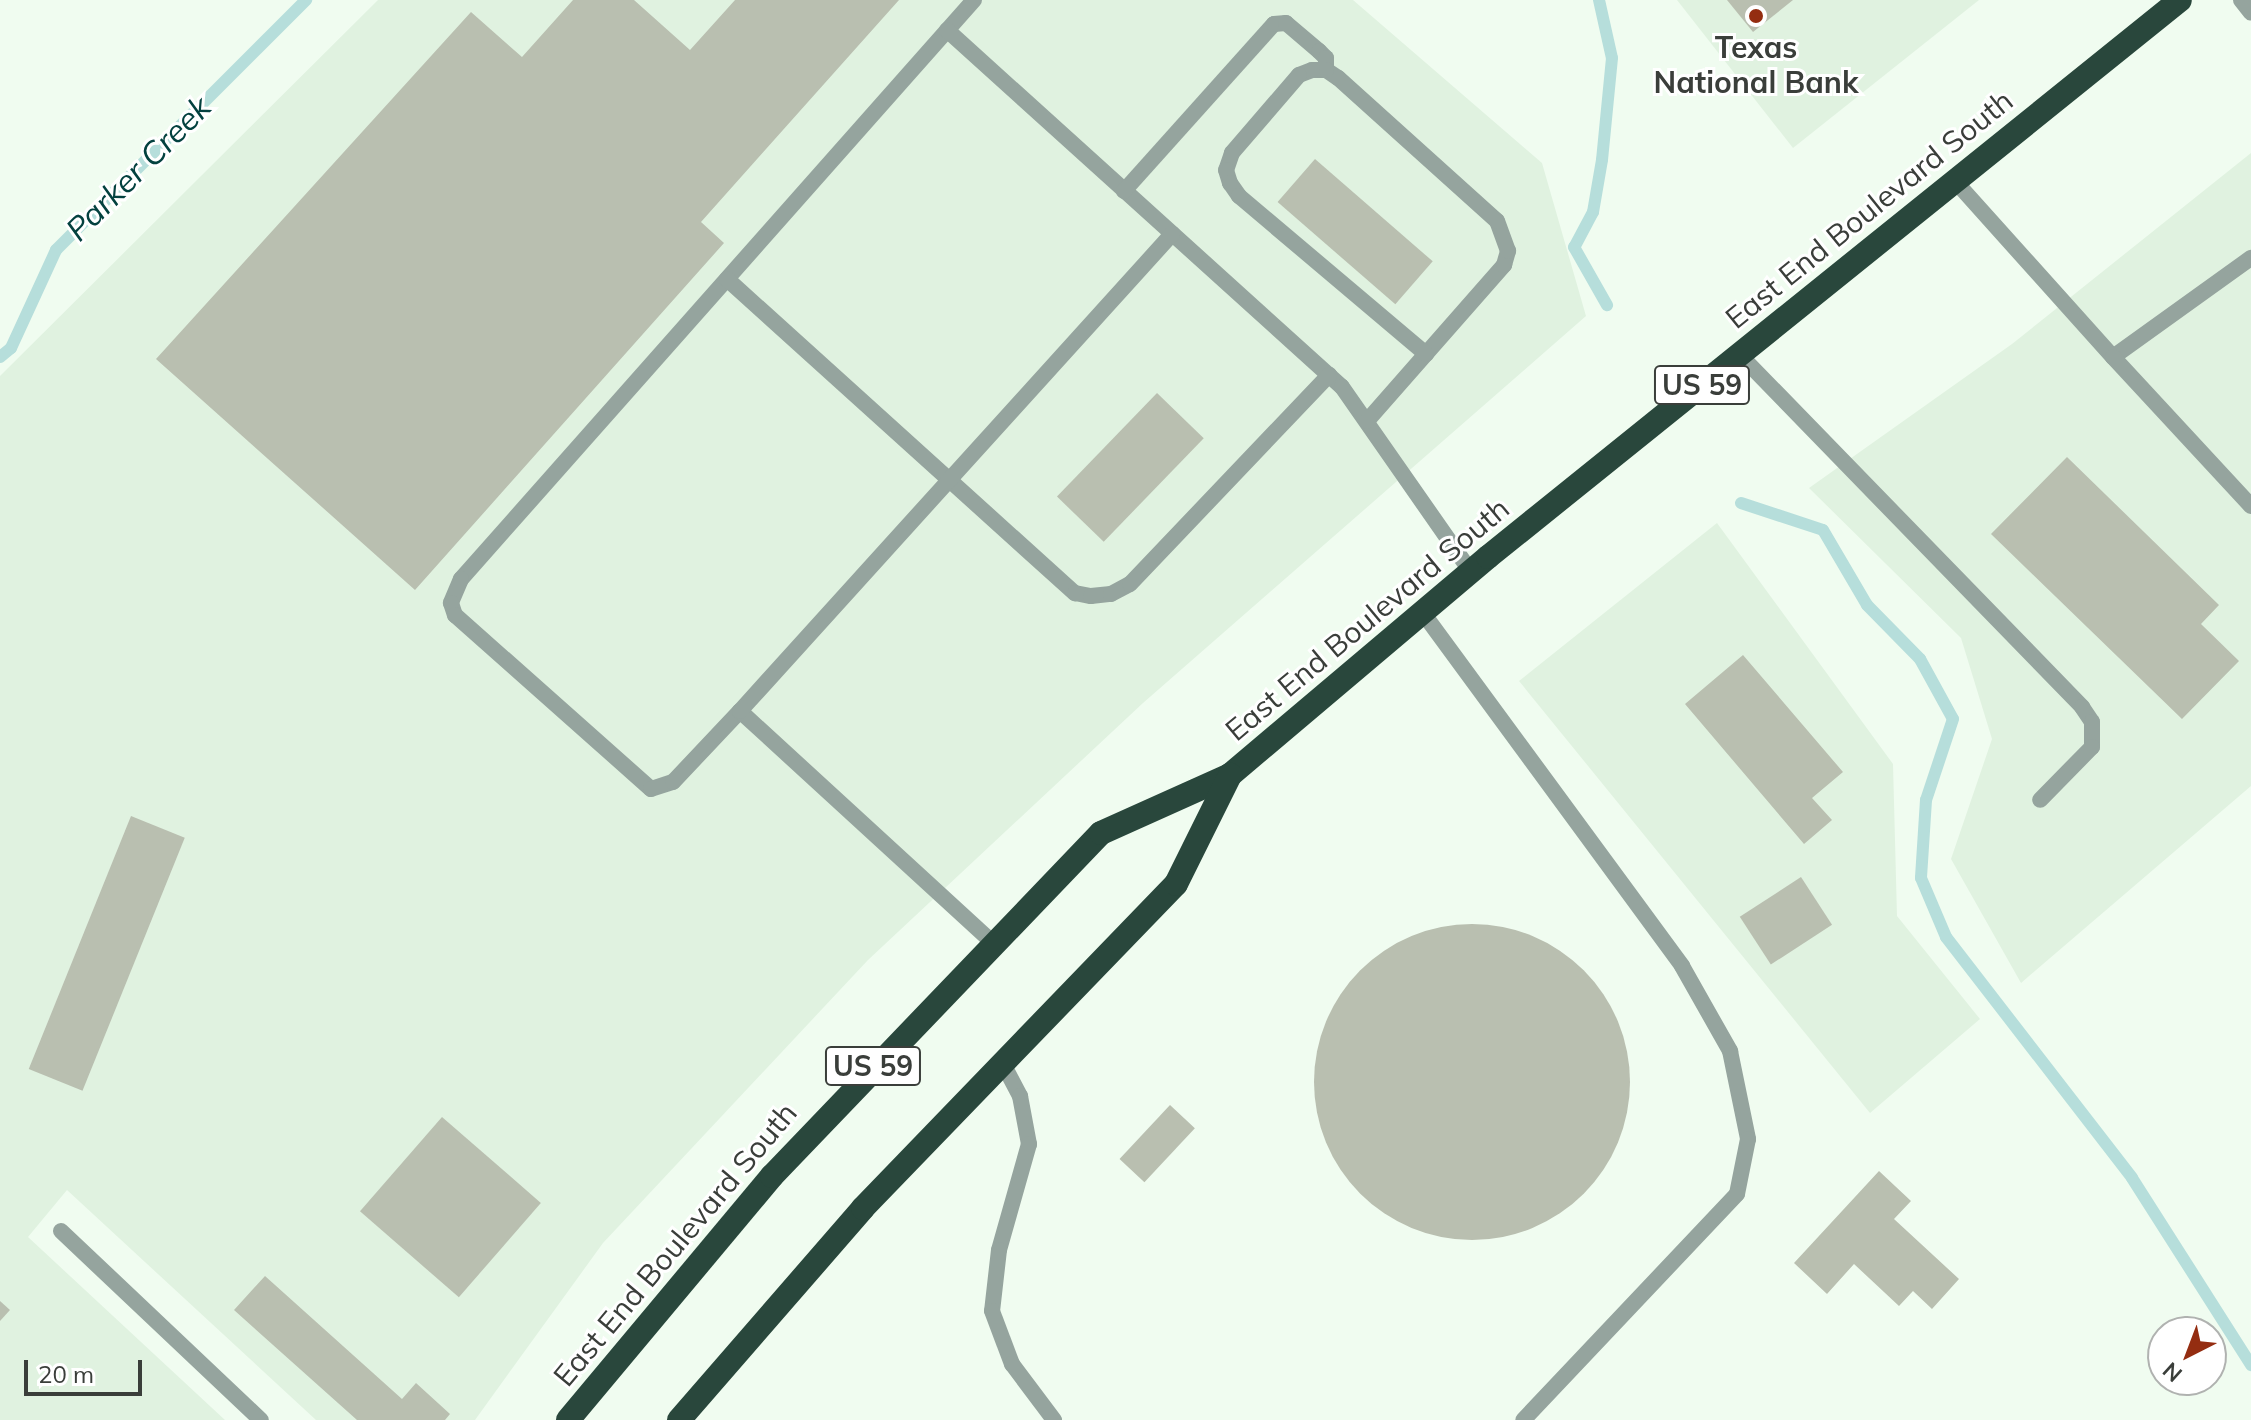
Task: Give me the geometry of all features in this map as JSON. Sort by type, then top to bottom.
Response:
[{"type":"highway","name":"East End Boulevard South","points":[[568,1420],[762,1187],[992,942],[1101,833],[1230,775],[1471,572],[2180,0]]},
{"type":"highway","name":"East End Boulevard South","points":[[679,1420],[852,1220],[1001,1060],[1176,884],[1230,775]]},
{"type":"street","points":[[974,0],[461,579],[451,603],[455,615],[651,789],[673,782],[1172,234]]},
{"type":"street","points":[[2241,0],[2251,13]]},
{"type":"street","points":[[1124,191],[1274,24],[1286,23],[1319,51],[1326,58],[1326,70],[1497,221],[1505,235],[1504,265],[1367,421]]},
{"type":"street","points":[[947,30],[1329,375],[1367,421],[1471,572]]},
{"type":"street","points":[[1326,70],[1299,75],[1232,153],[1226,170],[1239,196],[1426,354]]},
{"type":"street","points":[[1955,181],[2251,506]]},
{"type":"street","points":[[2113,357],[2251,258]]},
{"type":"street","points":[[727,279],[1075,593],[1111,594],[1130,584],[1329,375]]},
{"type":"street","points":[[1740,355],[2082,707],[2092,722],[2092,747],[2040,800]]},
{"type":"street","points":[[1423,613],[1682,966],[1730,1051],[1748,1139],[1745,1168],[1730,1202],[1523,1420]]},
{"type":"street","points":[[740,711],[992,942]]},
{"type":"street","points":[[1001,1060],[1020,1096],[1029,1144],[999,1250],[992,1311],[1012,1364],[1054,1420]]},
{"type":"street","points":[[61,1231],[261,1420]]},
{"type":"shaded area","points":[[378,0],[1353,0],[1542,163],[1586,316],[1143,703],[868,960],[603,1243],[475,1420],[316,1420],[67,1190],[28,1237],[225,1420],[0,1420],[0,376]]},
{"type":"shaded area","points":[[1677,0],[1979,0],[1793,148]]},
{"type":"shaded area","points":[[2251,153],[2251,786],[2021,983],[1951,859],[1992,739],[1961,638],[1809,488],[2012,344]]},
{"type":"shaded area","points":[[1717,523],[1893,764],[1897,916],[1980,1019],[1870,1113],[1519,681]]},
{"type":"building","points":[[573,0],[634,0],[690,50],[735,0],[899,0],[701,222],[724,243],[415,590],[156,359],[471,12],[522,57]]},
{"type":"building","name":"Texas National Bank","points":[[1727,0],[1793,0],[1753,32]]},
{"type":"building","points":[[1315,159],[1433,261],[1395,304],[1278,202]]},
{"type":"building","points":[[1157,393],[1204,438],[1104,542],[1057,497]]},
{"type":"building","points":[[2067,457],[2219,605],[2201,624],[2239,661],[2182,719],[1991,534]]},
{"type":"building","points":[[1743,655],[1843,772],[1812,798],[1832,820],[1804,844],[1685,704]]},
{"type":"building","points":[[131,816],[185,838],[83,1091],[29,1069]]},
{"type":"building","points":[[1801,877],[1832,925],[1771,965],[1740,917]]},
{"type":"building","points":[[1456,924],[1488,924],[1518,930],[1547,942],[1573,960],[1594,981],[1612,1007],[1624,1036],[1630,1082],[1624,1128],[1612,1157],[1594,1183],[1573,1204],[1547,1222],[1518,1234],[1488,1240],[1456,1240],[1426,1234],[1397,1222],[1371,1204],[1350,1183],[1332,1157],[1320,1128],[1314,1098],[1314,1066],[1320,1036],[1332,1007],[1350,981],[1371,960],[1397,942],[1426,930]]},
{"type":"building","points":[[1170,1105],[1195,1128],[1144,1182],[1120,1159]]},
{"type":"building","points":[[442,1117],[541,1203],[459,1297],[360,1211]]},
{"type":"building","points":[[1879,1171],[1911,1201],[1894,1219],[1959,1279],[1932,1309],[1913,1291],[1899,1306],[1854,1264],[1827,1294],[1794,1263]]},
{"type":"building","points":[[265,1276],[402,1399],[416,1383],[450,1414],[445,1420],[357,1420],[234,1310]]},
{"type":"building","points":[[0,1301],[10,1310],[0,1321]]},
{"type":"waterway","name":"Parker Creek","points":[[0,357],[11,348],[56,250],[306,0]]},
{"type":"waterway","points":[[1599,0],[1612,58],[1602,160],[1593,212],[1574,247],[1607,305]]},
{"type":"waterway","points":[[1741,503],[1823,530],[1867,605],[1920,659],[1953,719],[1926,800],[1921,878],[1946,937],[2132,1178],[2251,1365]]},
{"type":"place","name":"Texas National Bank","points":[[1756,16]]}]
